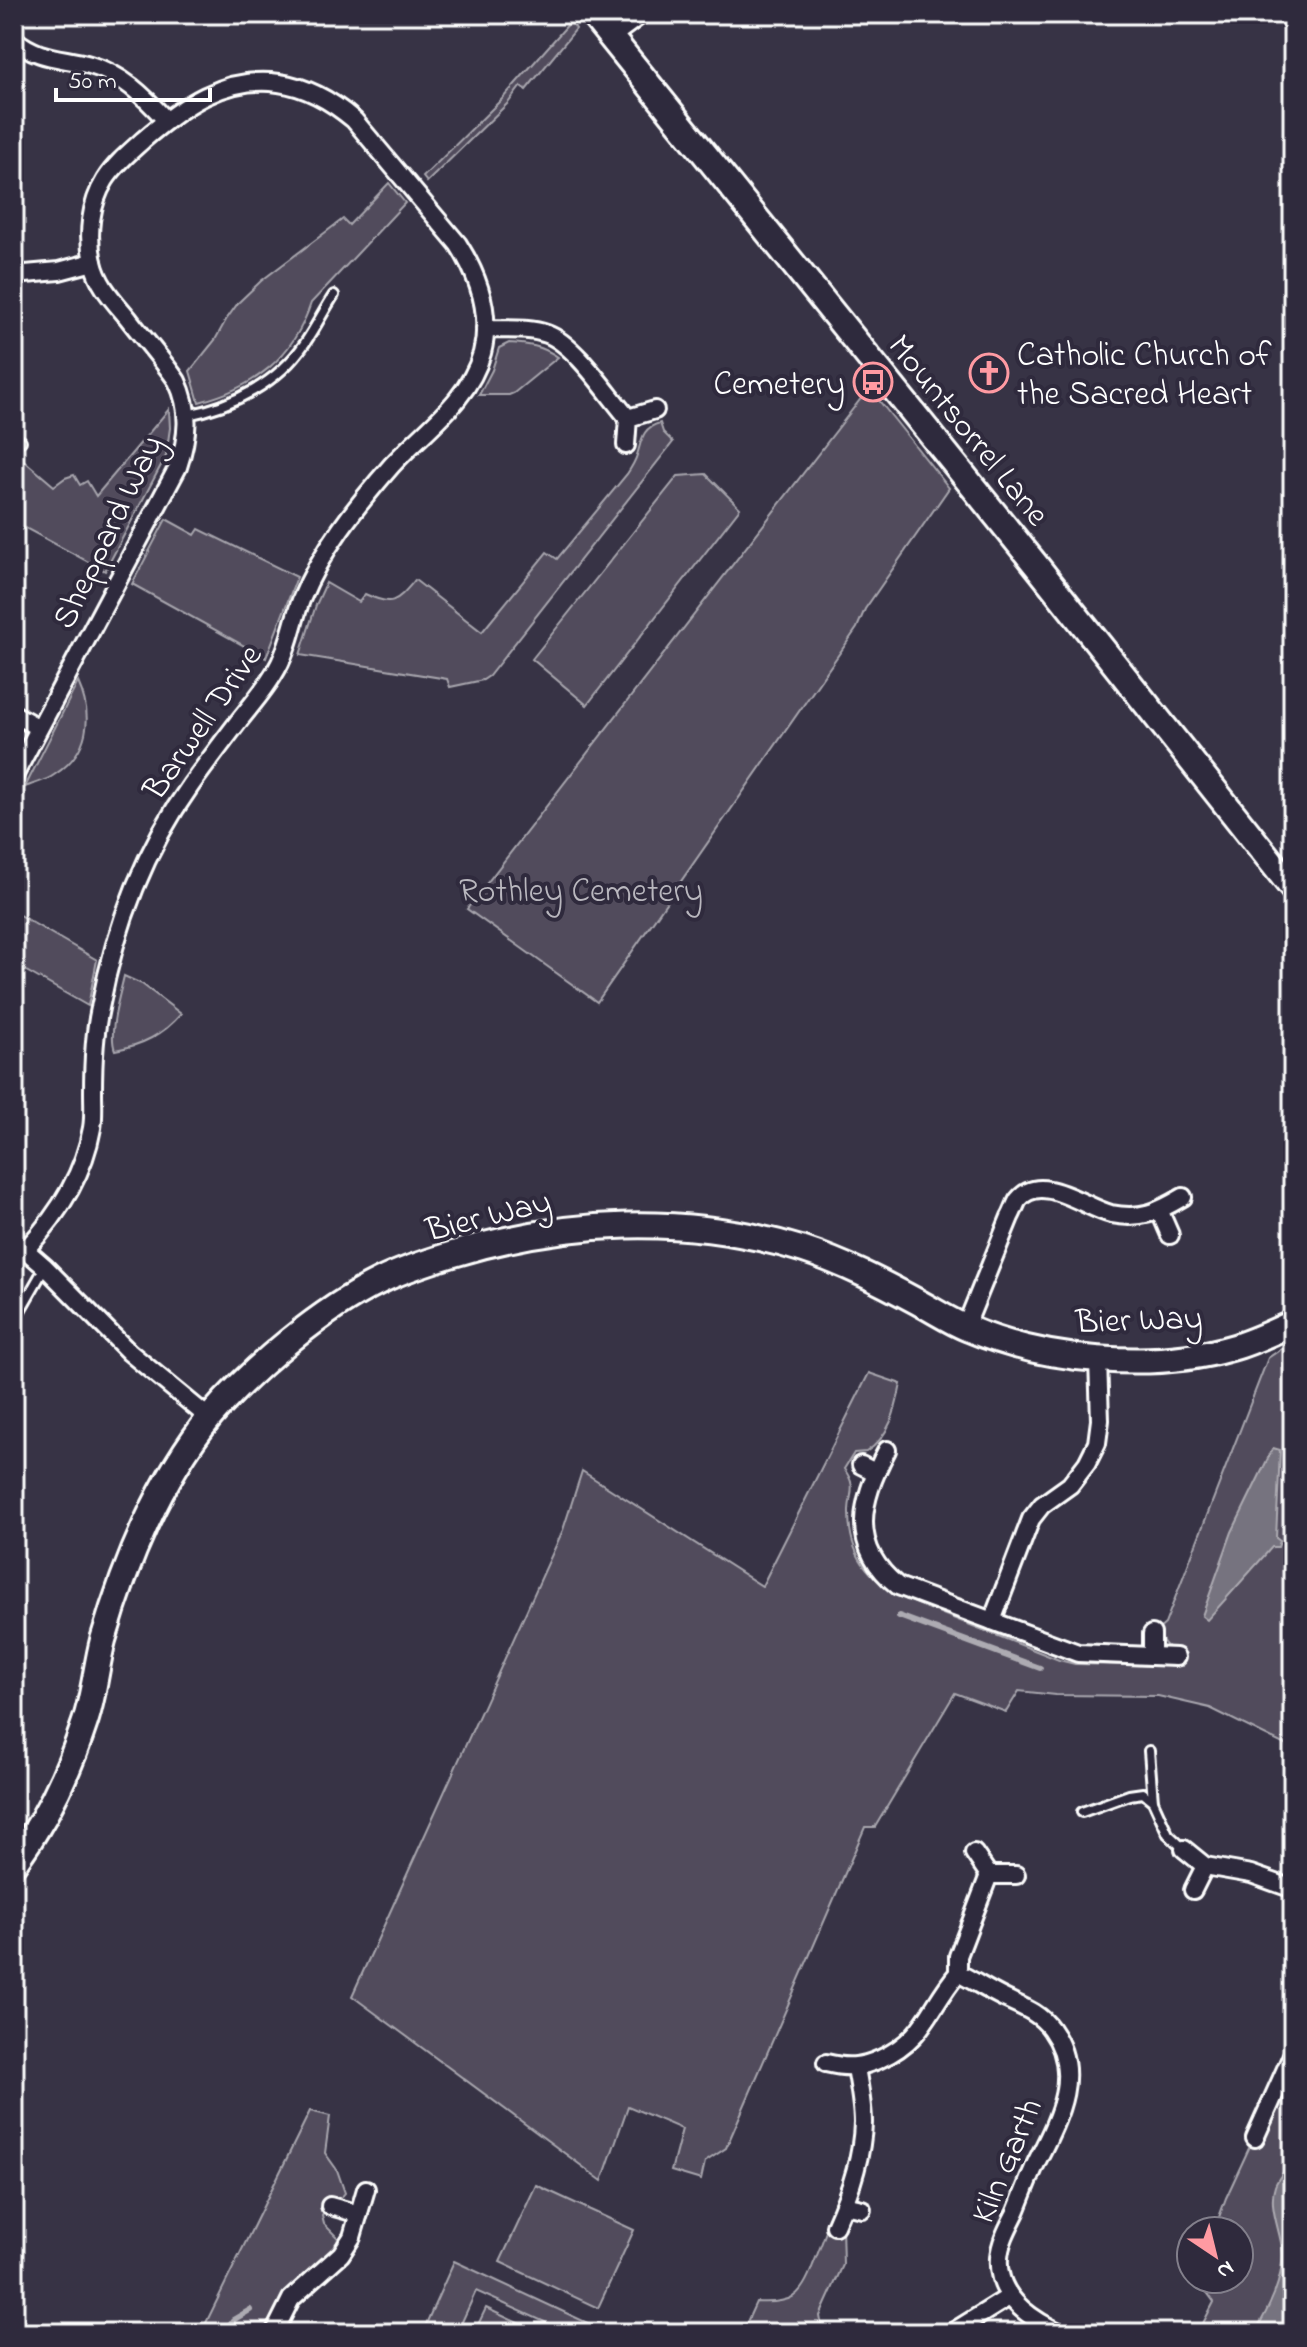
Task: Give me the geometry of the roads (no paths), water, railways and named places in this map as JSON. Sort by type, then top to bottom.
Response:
[{"type":"street","name":"Mountsorrel Lane","points":[[592,14],[1293,889]]},
{"type":"street","points":[[611,37],[642,14]]},
{"type":"street","points":[[14,39],[38,55],[93,66],[113,74],[131,85],[166,120]]},
{"type":"street","name":"Sheppard Way","points":[[14,776],[178,467],[188,427],[184,395],[177,381],[107,293],[96,274],[89,230],[94,204],[105,181],[119,162],[166,120],[192,102],[226,87],[277,82],[322,97],[338,107],[354,120],[410,186]]},
{"type":"street","name":"Barwell Drive","points":[[20,1244],[50,1224],[79,1169],[88,1142],[92,1128],[93,1069],[99,1009],[117,932],[141,872],[176,806],[263,692],[280,663],[288,647],[300,603],[329,548],[393,464],[462,394],[482,353],[485,308],[471,264],[410,186]]},
{"type":"street","points":[[14,275],[59,271],[93,262]]},
{"type":"street","points":[[485,329],[529,330],[547,334],[563,343],[628,418],[626,445]]},
{"type":"street","points":[[628,418],[655,410]]},
{"type":"street","points":[[14,714],[39,728]]},
{"type":"street","points":[[965,1328],[1010,1217],[1019,1200],[1029,1192],[1051,1189],[1110,1213],[1138,1216],[1160,1212],[1183,1197]]},
{"type":"street","points":[[1160,1212],[1170,1235]]},
{"type":"street","name":"Bier Way","points":[[14,1863],[31,1840],[60,1786],[86,1720],[102,1643],[127,1567],[169,1479],[209,1418],[284,1345],[330,1311],[380,1281],[493,1241],[553,1230],[616,1225],[681,1226],[749,1236],[803,1250],[856,1269],[965,1328],[1002,1342],[1060,1355],[1098,1360],[1168,1359],[1229,1349],[1293,1323]]},
{"type":"street","points":[[20,1244],[129,1352],[209,1418]]},
{"type":"street","points":[[992,1621],[1031,1519],[1042,1505],[1070,1485],[1087,1463],[1097,1443],[1100,1420],[1098,1360]]},
{"type":"street","points":[[887,1450],[868,1468],[863,1512],[869,1549],[887,1577],[912,1593],[1078,1653],[1176,1657]]},
{"type":"street","points":[[1152,1634],[1152,1656]]},
{"type":"street","points":[[1184,1849],[1205,1866],[1251,1874],[1293,1889]]},
{"type":"street","points":[[974,1853],[989,1875]]},
{"type":"street","points":[[1193,1890],[1205,1866]]},
{"type":"street","points":[[989,1875],[1016,1875]]},
{"type":"street","points":[[826,2063],[856,2067],[891,2054],[910,2042],[958,1973],[958,1956],[989,1875]]},
{"type":"street","name":"Kiln Garth","points":[[958,1973],[1038,2016],[1050,2027],[1065,2057],[1067,2088],[1062,2106],[1002,2243],[999,2260],[1009,2297]]},
{"type":"street","points":[[1255,2138],[1293,2053]]},
{"type":"street","points":[[835,2226],[861,2144],[861,2102],[856,2067]]},
{"type":"street","points":[[274,2333],[291,2299],[341,2254],[352,2237],[366,2189]]},
{"type":"street","points":[[844,2205],[862,2209]]},
{"type":"street","points":[[330,2206],[359,2214]]},
{"type":"street","points":[[951,2333],[1009,2297],[1027,2315],[1061,2333]]},
{"type":"lane","points":[[186,415],[235,402],[275,377],[304,345],[334,295]]},
{"type":"lane","points":[[14,1321],[45,1267]]},
{"type":"lane","points":[[1149,1751],[1153,1801],[1168,1834],[1184,1849]]},
{"type":"lane","points":[[1082,1812],[1129,1795],[1143,1793],[1153,1801]]},
{"type":"waterway","points":[[899,1616],[1040,1668]]},
{"type":"waterway","points":[[225,2333],[233,2320],[250,2310]]},
{"type":"place","name":"Catholic Church of the Sacred Heart","points":[[989,373]]},
{"type":"place","name":"Cemetery","points":[[873,382]]},
{"type":"park label","name":"Rothley Cemetery","points":[[581,889]]}]
